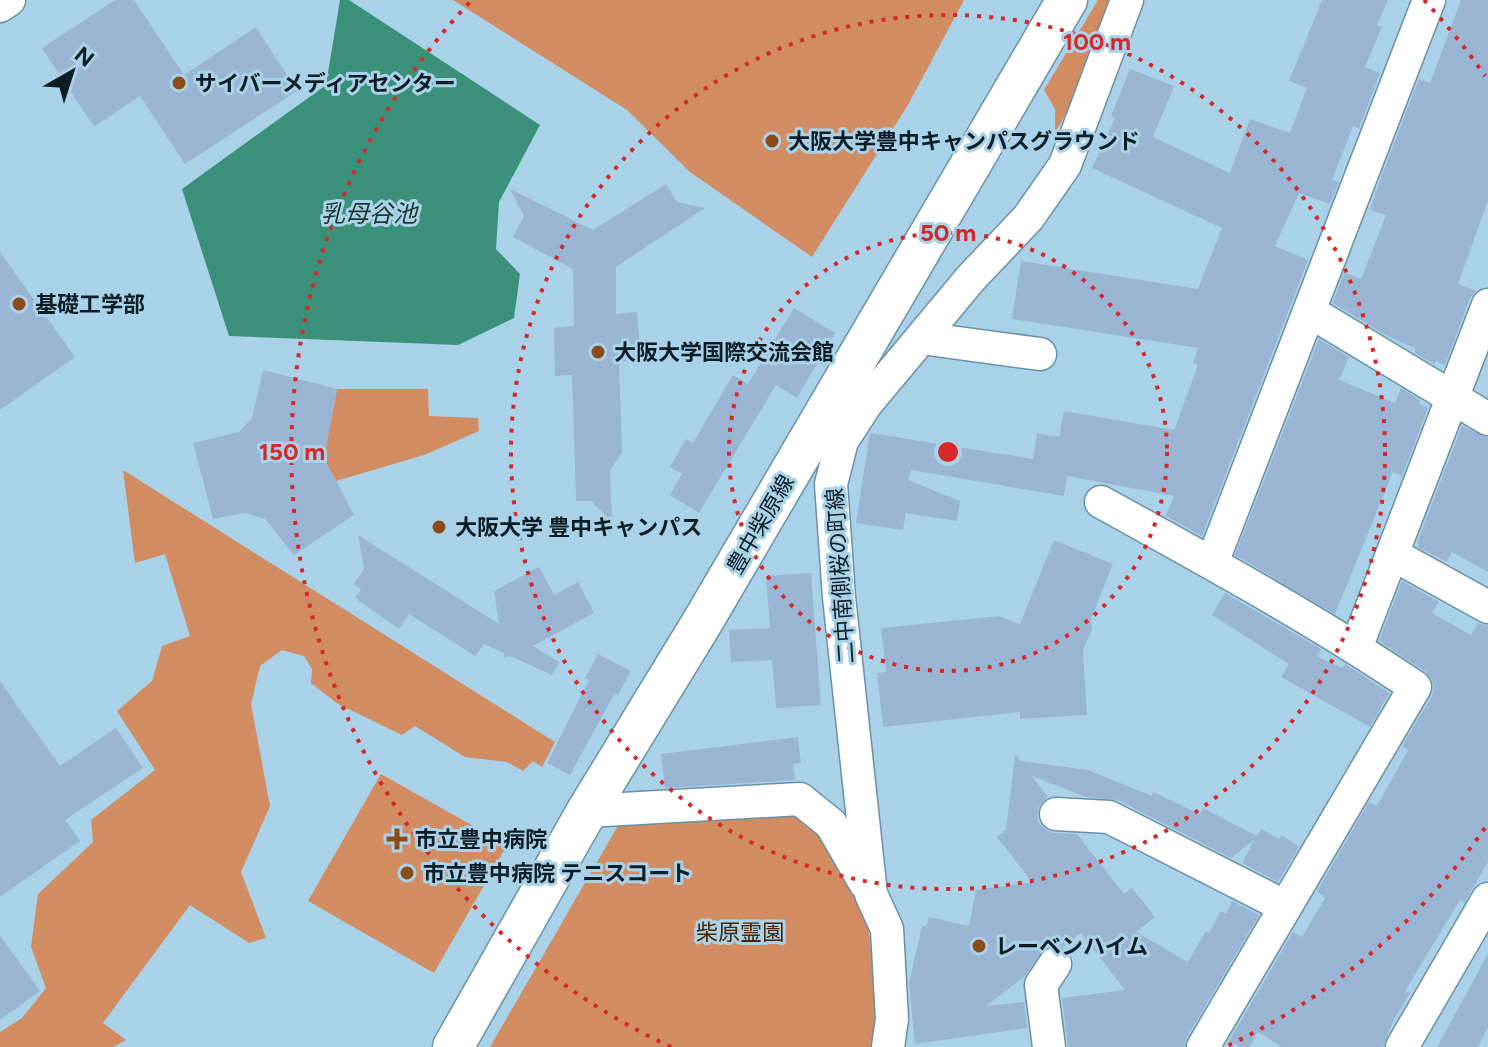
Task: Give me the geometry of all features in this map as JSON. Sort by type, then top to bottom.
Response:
[{"type":"street","points":[[0,6],[9,0]]},
{"type":"street","name":"豊中柴原線","points":[[453,1047],[587,811],[703,621],[1067,0]]},
{"type":"street","name":"二中南側桜の町線","points":[[888,1047],[892,1019],[887,929],[871,894],[839,597],[831,484],[842,441],[866,404],[971,278],[1028,218],[1065,165],[1127,0]]},
{"type":"street","points":[[1212,563],[1429,0]]},
{"type":"street","points":[[1356,648],[1488,305]]},
{"type":"street","points":[[1309,311],[1488,419]]},
{"type":"street","points":[[921,338],[1040,354]]},
{"type":"street","points":[[1101,502],[1212,563],[1356,648],[1415,687],[1203,1047]]},
{"type":"street","points":[[1392,554],[1488,607]]},
{"type":"street","points":[[587,811],[800,799],[831,824],[871,894]]},
{"type":"street","points":[[1056,814],[1109,817],[1284,906]]},
{"type":"street","points":[[1402,1047],[1488,899]]},
{"type":"street","points":[[1049,1047],[1041,985],[1055,964]]},
{"type":"green space","name":"大阪大学豊中キャンパスグラウンド","points":[[453,0],[964,0],[909,103],[812,257],[690,172],[627,110]]},
{"type":"green space","points":[[1098,0],[1111,0],[1080,85],[1055,132],[1055,109],[1044,90]]},
{"type":"green space","points":[[337,389],[428,389],[429,416],[478,418],[479,431],[424,455],[336,481],[324,458]]},
{"type":"green space","points":[[123,470],[555,742],[542,767],[533,761],[523,771],[507,762],[465,757],[415,726],[402,735],[338,704],[311,683],[312,669],[304,656],[282,650],[260,666],[251,704],[270,806],[241,872],[266,938],[249,943],[190,905],[103,1023],[126,1040],[113,1047],[0,1047],[0,1032],[22,1018],[46,988],[31,947],[38,894],[93,842],[91,820],[155,770],[117,711],[152,681],[162,646],[190,636],[165,554],[135,563]]},
{"type":"green space","name":"市立豊中病院 テニスコート","points":[[381,774],[507,845],[434,973],[308,901]]},
{"type":"green space","name":"柴原霊園","points":[[801,812],[825,837],[868,925],[875,983],[874,1047],[490,1047],[619,824]]},
{"type":"water","name":"乳母谷池","points":[[340,0],[349,0],[540,125],[499,202],[496,249],[520,274],[514,318],[458,345],[229,336],[182,189],[326,85]]},
{"type":"building","name":"サイバーメディアセンター","points":[[115,0],[134,0],[184,75],[256,27],[297,91],[185,164],[140,96],[94,127],[42,48]]},
{"type":"building","points":[[1322,0],[1388,0],[1377,25],[1382,27],[1365,67],[1380,73],[1359,128],[1353,126],[1332,180],[1339,182],[1330,204],[1299,193],[1275,246],[1308,260],[1202,536],[1166,516],[1174,496],[1067,476],[1064,496],[911,470],[908,480],[960,501],[957,521],[906,513],[903,530],[856,523],[870,433],[1033,459],[1037,433],[1059,437],[1064,411],[1174,430],[1198,365],[1193,363],[1198,348],[1012,319],[1021,261],[1198,289],[1222,228],[1092,168],[1115,118],[1111,116],[1130,69],[1174,86],[1153,137],[1230,173],[1250,119],[1290,133],[1307,88],[1289,81]]},
{"type":"building","points":[[1461,0],[1488,0],[1488,200],[1458,284],[1476,291],[1470,298],[1445,365],[1436,361],[1434,364],[1415,353],[1415,348],[1389,337],[1333,303],[1343,275],[1346,273],[1361,279],[1386,215],[1370,210],[1383,172],[1419,79],[1430,83]]},
{"type":"building","name":"大阪大学国際交流会館","points":[[666,184],[677,202],[705,208],[616,267],[616,314],[637,312],[641,360],[619,362],[622,453],[610,470],[612,522],[591,501],[576,501],[572,375],[555,376],[554,328],[574,326],[573,269],[513,237],[524,216],[510,189],[593,230]]},
{"type":"building","name":"基礎工学部","points":[[0,252],[75,357],[0,410]]},
{"type":"building","points":[[794,308],[835,333],[797,398],[776,385],[699,513],[670,495],[682,474],[670,467],[686,439],[693,443],[733,375],[748,384]]},
{"type":"building","points":[[1319,339],[1349,357],[1339,380],[1395,403],[1401,388],[1428,408],[1402,476],[1393,472],[1335,614],[1235,555]]},
{"type":"building","points":[[263,370],[337,389],[324,458],[354,515],[294,555],[265,519],[244,513],[213,519],[193,443],[239,432],[252,418]]},
{"type":"building","points":[[1462,426],[1488,438],[1488,572],[1452,552],[1447,562],[1418,547],[1417,543]]},
{"type":"building","points":[[358,535],[499,624],[494,591],[539,567],[554,595],[578,582],[594,613],[533,646],[559,662],[552,675],[510,656],[504,657],[504,653],[484,644],[475,656],[409,614],[399,629],[355,598],[361,589],[354,584],[364,569]]},
{"type":"building","points":[[1054,540],[1113,564],[1091,619],[1092,629],[1083,650],[1087,715],[1020,719],[1020,712],[883,727],[877,673],[886,672],[881,628],[999,616],[1020,624]]},
{"type":"building","points":[[811,573],[821,705],[776,708],[772,660],[731,662],[729,630],[770,628],[766,576]]},
{"type":"building","points":[[1402,581],[1439,602],[1432,613],[1471,635],[1478,623],[1488,626],[1488,862],[1464,903],[1460,900],[1405,991],[1410,993],[1394,1019],[1383,1047],[1282,1047],[1258,1032],[1249,1047],[1240,1047],[1229,1041],[1293,932],[1302,937],[1325,898],[1317,891],[1369,802],[1377,806],[1408,750],[1402,746],[1432,696],[1434,687],[1426,672],[1379,641]]},
{"type":"building","points":[[1225,593],[1321,649],[1318,657],[1342,668],[1345,664],[1389,693],[1370,727],[1281,677],[1289,664],[1212,615]]},
{"type":"building","points":[[598,654],[631,671],[618,695],[615,693],[570,775],[547,763],[589,680],[585,678]]},
{"type":"building","points":[[0,681],[60,766],[116,728],[143,768],[65,820],[80,841],[0,897]]},
{"type":"building","points":[[798,737],[801,763],[793,764],[795,780],[665,788],[661,754]]},
{"type":"building","points":[[1015,754],[1021,761],[1088,770],[1152,796],[1153,792],[1200,814],[1203,808],[1257,836],[1261,829],[1279,839],[1282,835],[1299,847],[1278,882],[1242,863],[1255,839],[1231,858],[1118,800],[1086,797],[1032,776],[1048,797],[1040,804],[1037,814],[1039,823],[1054,833],[1077,834],[1124,894],[1132,888],[1155,917],[1136,932],[1188,962],[1206,931],[1209,933],[1221,911],[1226,914],[1232,901],[1259,915],[1184,1047],[1068,1047],[1062,998],[1125,990],[1081,933],[1063,947],[1046,947],[1024,977],[986,1006],[1024,1002],[1027,1028],[915,1044],[909,983],[922,926],[926,927],[929,917],[969,926],[976,890],[1032,882],[997,837],[1006,830]]},
{"type":"building","points":[[0,935],[40,991],[0,1020]]},
{"type":"building","points":[[1488,954],[1488,1027],[1478,1047],[1437,1047]]},
{"type":"place","name":"サイバーメディアセンター","points":[[179,83]]},
{"type":"place","name":"大阪大学豊中キャンパスグラウンド","points":[[772,141]]},
{"type":"place","name":"基礎工学部","points":[[19,304]]},
{"type":"place","name":"大阪大学国際交流会館","points":[[598,352]]},
{"type":"place","name":"大阪大学 豊中キャンパス","points":[[439,527]]},
{"type":"place","name":"市立豊中病院","points":[[397,839]]},
{"type":"place","name":"市立豊中病院 テニスコート","points":[[407,873]]},
{"type":"place","name":"レーベンハイム","points":[[979,946]]}]
